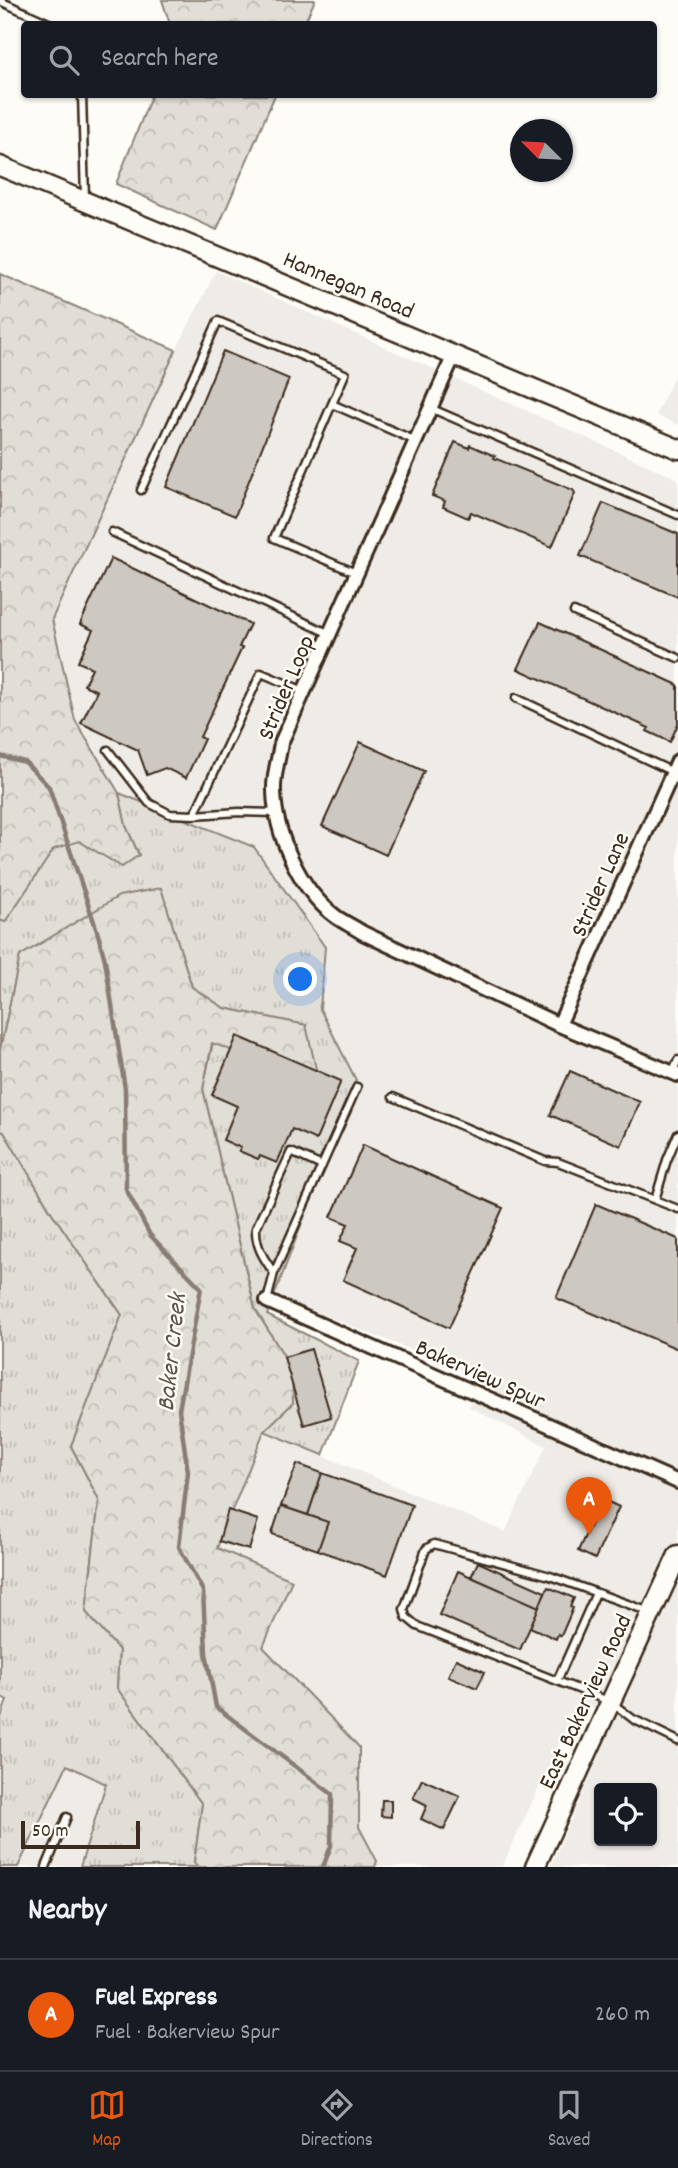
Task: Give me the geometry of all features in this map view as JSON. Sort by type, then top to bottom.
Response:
[{"type":"main road","name":"Hannegan Road","points":[[0,166],[678,449]]},
{"type":"main road","name":"East Bakerview Road","points":[[536,1867],[678,1555]]},
{"type":"street","name":"Strider Loop","points":[[454,355],[281,743],[273,790],[281,833],[293,865],[308,887],[333,915],[363,933],[559,1025],[676,1069]]},
{"type":"street","name":"Strider Lane","points":[[559,1025],[676,767]]},
{"type":"street","name":"Bakerview Spur","points":[[267,1301],[678,1482]]},
{"type":"lane","points":[[0,1],[44,21]]},
{"type":"lane","points":[[82,98],[85,201]]},
{"type":"lane","points":[[141,490],[218,321],[345,374],[274,538],[357,573]]},
{"type":"lane","points":[[332,404],[416,441]]},
{"type":"lane","points":[[430,408],[678,515]]},
{"type":"lane","points":[[113,532],[330,634]]},
{"type":"lane","points":[[574,612],[678,658]]},
{"type":"lane","points":[[194,815],[261,673],[304,691]]},
{"type":"lane","points":[[516,698],[676,767]]},
{"type":"lane","points":[[108,750],[149,803],[170,814],[278,813]]},
{"type":"lane","points":[[267,1301],[274,1273],[357,1087]]},
{"type":"lane","points":[[393,1097],[545,1161],[558,1162],[678,1209]]},
{"type":"lane","points":[[655,1200],[678,1134]]},
{"type":"lane","points":[[274,1273],[262,1256],[255,1237],[256,1228],[291,1152],[322,1166]]},
{"type":"lane","points":[[652,1613],[550,1576],[434,1544],[426,1549],[404,1609],[410,1622],[611,1702],[633,1719],[678,1741]]},
{"type":"lane","points":[[557,1681],[596,1593]]},
{"type":"lane","points":[[46,1867],[67,1818]]},
{"type":"shaded area","points":[[216,271],[678,479],[678,1867],[550,1867],[616,1718],[579,1701],[502,1867],[375,1867],[377,1861],[359,1827],[359,1747],[263,1647],[217,1548],[264,1431],[505,1532],[546,1446],[469,1407],[481,1378],[274,1295],[356,1080],[320,1009],[325,947],[254,847],[119,793],[75,721],[52,618],[176,350]]},
{"type":"shaded area","points":[[678,368],[678,425],[656,415]]},
{"type":"shaded area","points":[[66,1765],[106,1784],[80,1867],[18,1867]]},
{"type":"green space","points":[[162,0],[315,0],[305,21],[169,21]]},
{"type":"green space","points":[[150,98],[274,98],[217,230],[116,184]]},
{"type":"green space","points":[[0,274],[176,350],[52,619],[75,720],[119,793],[126,826],[139,855],[122,867],[79,841],[54,849],[5,922],[0,920]]},
{"type":"green space","points":[[119,793],[254,847],[325,947],[320,1009],[356,1080],[267,1315],[359,1361],[323,1455],[264,1431],[292,1403],[292,1369],[255,1309],[203,1089],[213,1042],[306,1025],[224,1008],[192,987],[161,889],[20,956],[0,1050],[0,920],[5,922],[54,848],[79,841],[122,866],[139,855],[126,826]]},
{"type":"green space","points":[[161,888],[192,987],[224,1008],[306,1025],[319,1082],[212,1043],[203,1089],[255,1309],[292,1369],[293,1403],[264,1431],[217,1548],[292,1580],[263,1647],[359,1747],[359,1827],[377,1861],[375,1867],[198,1867],[194,1862],[202,1804],[117,1688],[119,1650],[86,1612],[99,1500],[71,1446],[122,1315],[52,1213],[4,1132],[0,1131],[0,1050],[20,956],[119,896]]},
{"type":"green space","points":[[0,1131],[4,1132],[52,1213],[122,1315],[71,1446],[99,1500],[86,1612],[119,1650],[117,1688],[202,1804],[194,1862],[198,1867],[80,1867],[106,1784],[67,1765],[18,1867],[0,1867],[0,1720],[7,1700],[0,1696]]},
{"type":"building","points":[[223,351],[289,379],[235,516],[166,487]]},
{"type":"building","points":[[455,442],[469,448],[470,445],[495,456],[494,458],[573,490],[575,493],[552,547],[471,512],[468,518],[443,507],[445,501],[432,496]]},
{"type":"building","points":[[603,503],[678,534],[678,597],[580,556]]},
{"type":"building","points":[[111,558],[250,624],[239,647],[242,648],[200,737],[204,739],[186,778],[165,768],[147,775],[138,750],[81,723],[97,691],[84,685],[92,668],[78,662],[93,630],[80,624]]},
{"type":"building","points":[[540,622],[678,685],[678,724],[670,742],[647,731],[649,728],[518,669]]},
{"type":"building","points":[[360,742],[424,771],[386,855],[322,826]]},
{"type":"building","points":[[237,1036],[341,1081],[316,1140],[292,1129],[277,1163],[239,1151],[241,1148],[223,1140],[237,1106],[212,1095]]},
{"type":"building","points":[[570,1071],[640,1102],[621,1146],[550,1115]]},
{"type":"building","points":[[363,1145],[503,1208],[449,1328],[343,1280],[357,1248],[340,1241],[348,1224],[331,1217]]},
{"type":"building","points":[[596,1204],[678,1239],[678,1349],[556,1298]]},
{"type":"building","points":[[311,1349],[331,1417],[304,1425],[284,1357]]},
{"type":"building","points":[[297,1464],[322,1473],[308,1515],[281,1506]]},
{"type":"building","points":[[322,1473],[412,1505],[387,1575],[318,1550],[328,1522],[308,1515]]},
{"type":"building","points":[[602,1499],[619,1507],[595,1559],[578,1551]]},
{"type":"building","points":[[281,1506],[328,1522],[318,1550],[272,1534]]},
{"type":"building","points":[[228,1510],[258,1520],[249,1550],[219,1541]]},
{"type":"building","points":[[478,1562],[545,1592],[539,1607],[471,1577]]},
{"type":"building","points":[[458,1571],[539,1607],[520,1650],[439,1615]]},
{"type":"building","points":[[548,1587],[574,1598],[570,1607],[573,1608],[561,1636],[558,1634],[556,1639],[530,1627]]},
{"type":"building","points":[[456,1659],[485,1672],[477,1688],[448,1676]]},
{"type":"building","points":[[422,1779],[460,1796],[444,1830],[421,1819],[427,1805],[413,1798]]},
{"type":"building","points":[[382,1800],[391,1800],[391,1817],[381,1816]]},
{"type":"waterway","name":"Baker Creek","points":[[0,756],[25,762],[49,787],[97,931],[105,960],[125,1089],[126,1189],[150,1235],[201,1288],[179,1410],[188,1472],[179,1547],[203,1591],[206,1653],[216,1707],[332,1794],[331,1846],[323,1867]]},
{"type":"place","name":"Fuel Express","points":[[589,1535]]}]
